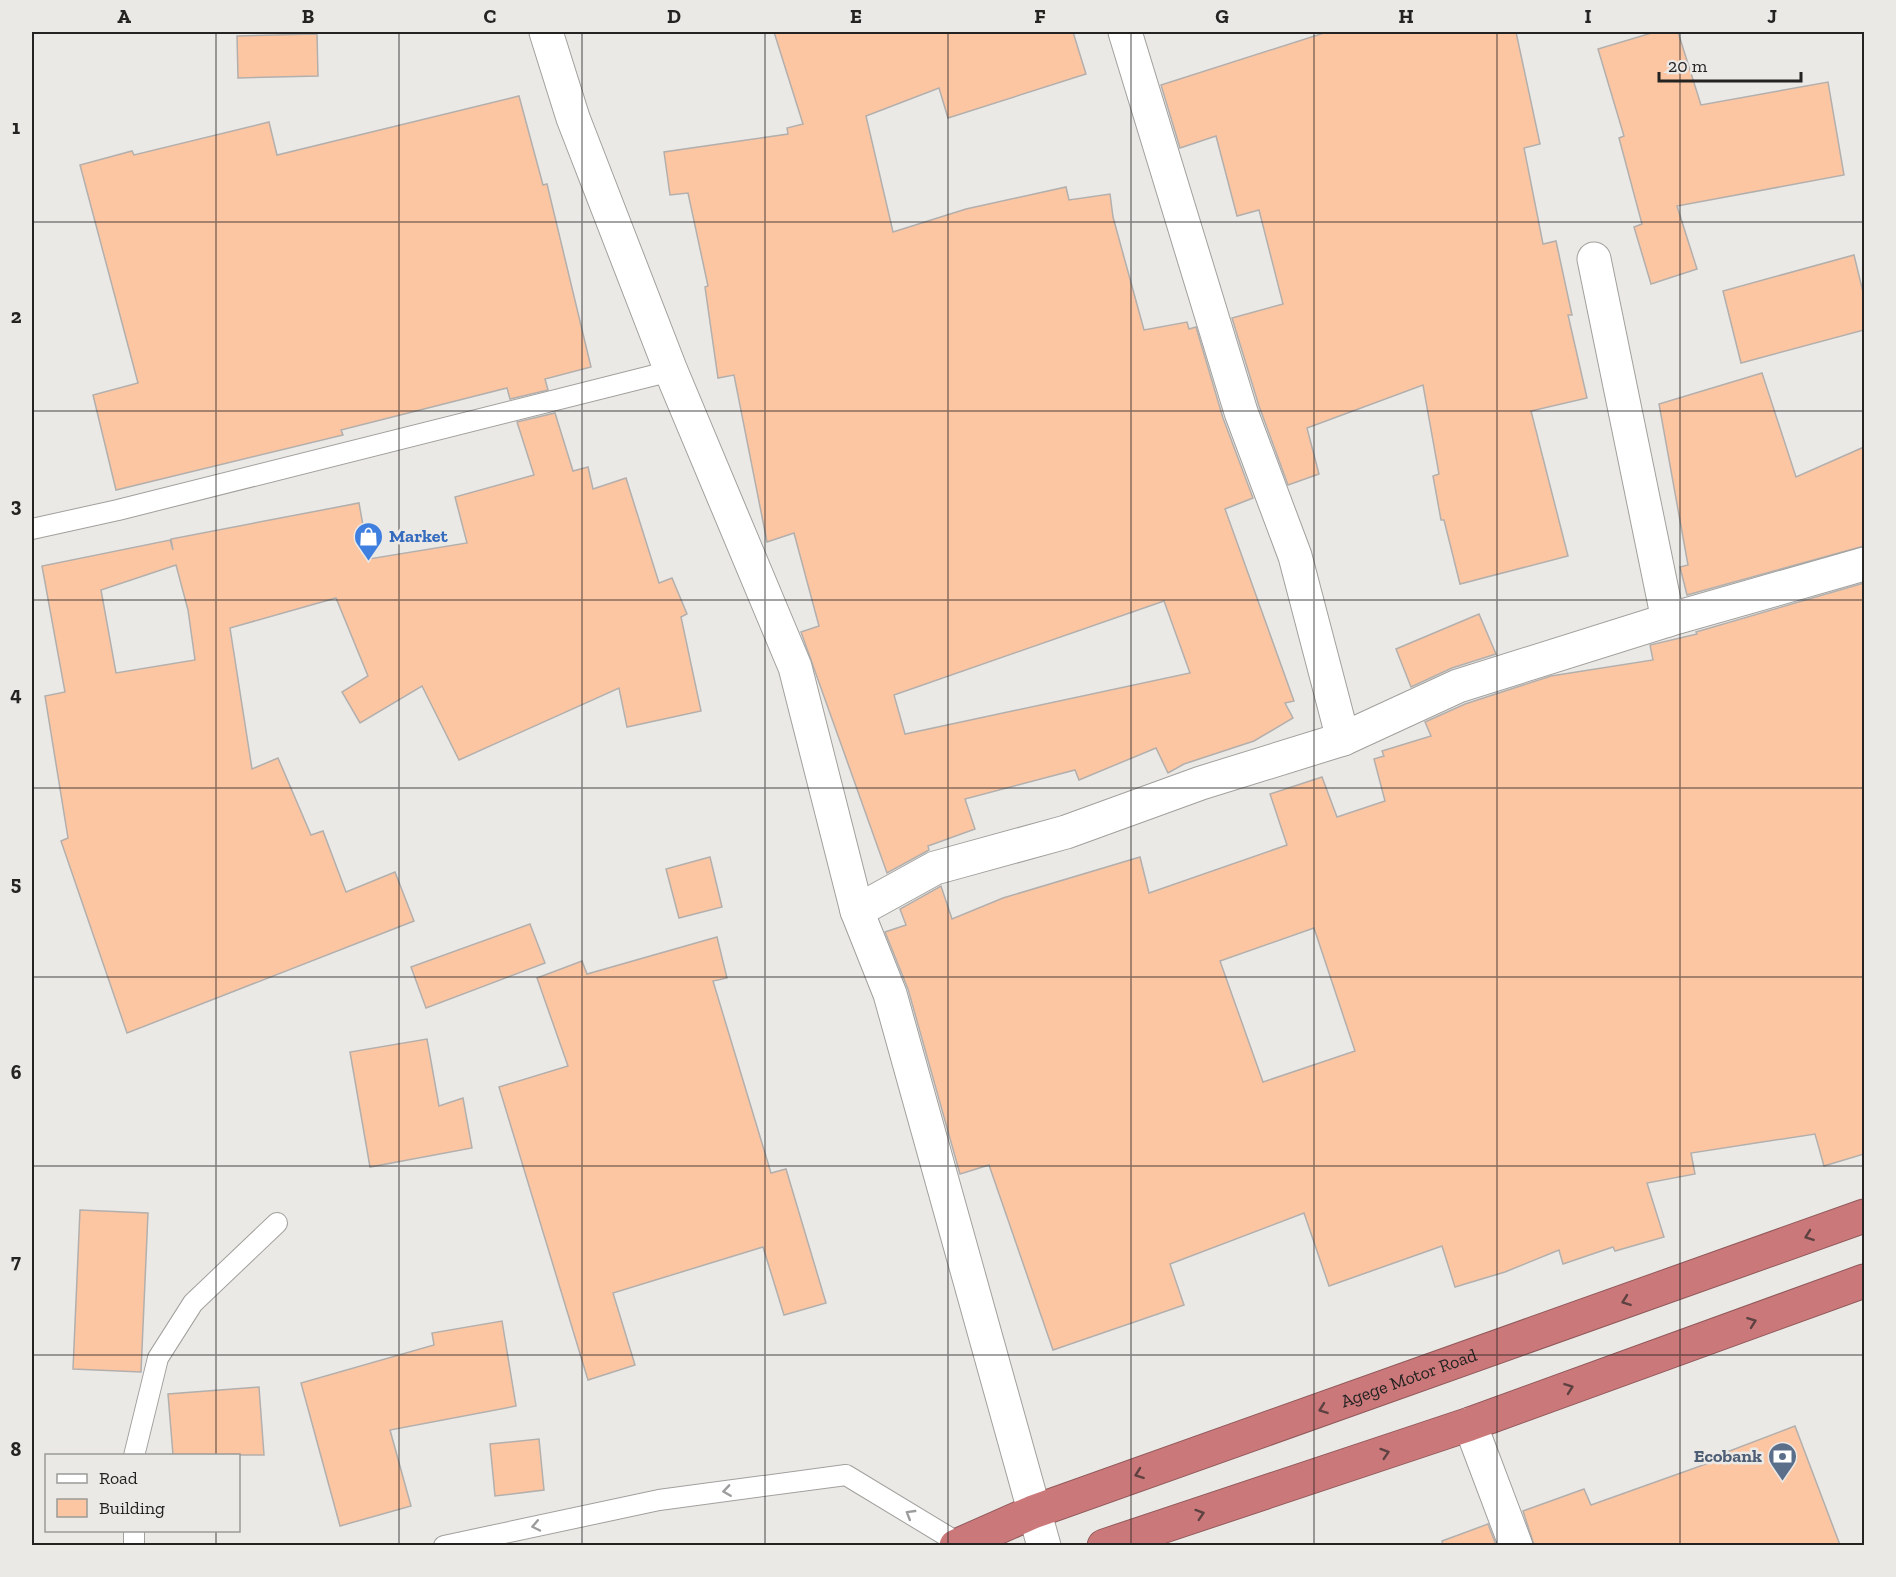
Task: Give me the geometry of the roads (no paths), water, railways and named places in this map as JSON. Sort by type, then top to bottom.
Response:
[{"type":"highway","name":"Agege Motor Road","points":[[959,1545],[1033,1512],[1864,1216]]},
{"type":"highway","points":[[1104,1545],[1470,1424],[1864,1281]]},
{"type":"street","points":[[546,32],[573,117],[671,371],[795,667],[857,911],[890,994],[1044,1545]]},
{"type":"street","points":[[1125,32],[1241,412],[1295,556],[1343,740]]},
{"type":"street","points":[[1594,259],[1668,620]]},
{"type":"street","points":[[857,911],[936,868],[1066,832],[1201,783],[1343,740],[1458,687],[1668,620],[1864,564]]},
{"type":"street","points":[[1470,1424],[1516,1545]]},
{"type":"lane","points":[[32,529],[118,510],[671,371]]},
{"type":"lane","points":[[134,1454],[158,1358],[193,1303],[277,1223]]},
{"type":"lane","points":[[444,1545],[659,1500],[846,1475],[959,1545]]},
{"type":"place","name":"Market","points":[[368,562]]},
{"type":"place","name":"Ecobank","points":[[1783,1482]]}]
